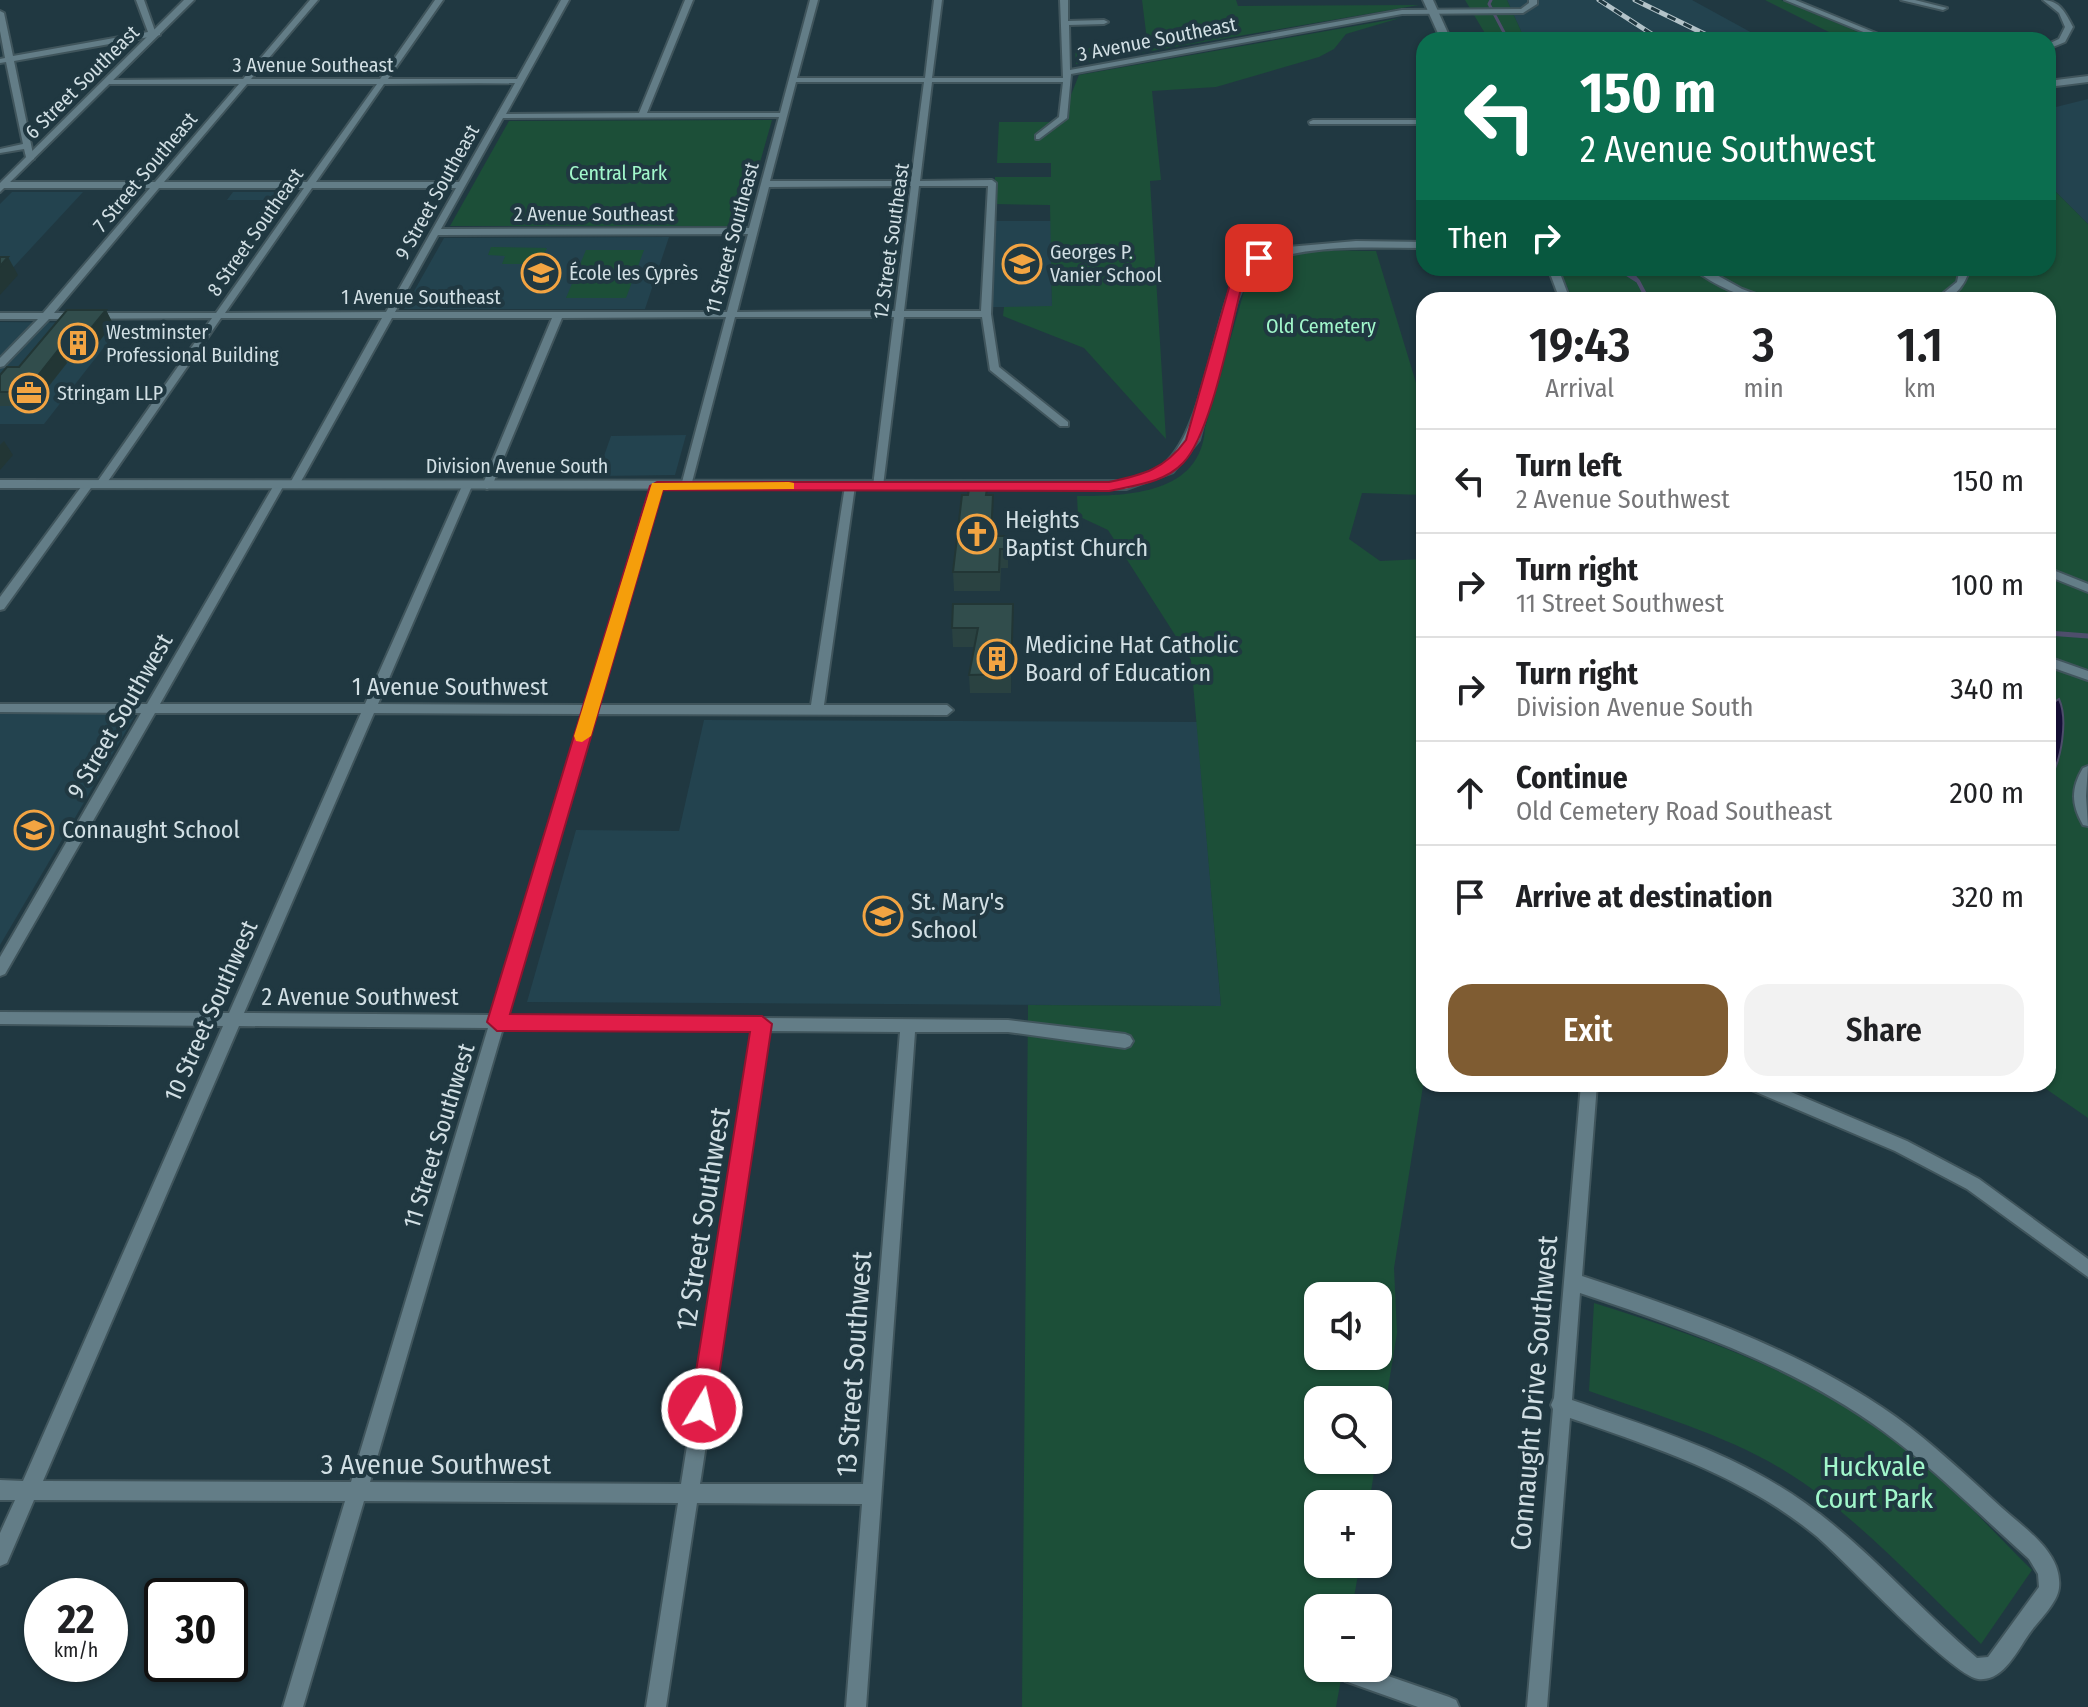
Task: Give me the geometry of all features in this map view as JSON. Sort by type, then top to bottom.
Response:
[{"type":"street","points":[[4,60],[154,34],[140,0]]},
{"type":"street","name":"6 Street Southeast","points":[[2,187],[189,0]]},
{"type":"street","name":"7 Street Southeast","points":[[0,364],[32,326],[46,316],[314,0]]},
{"type":"street","name":"8 Street Southeast","points":[[0,606],[94,485],[218,315],[439,0]]},
{"type":"street","name":"9 Street Southeast","points":[[286,485],[389,315],[565,0]]},
{"type":"street","points":[[642,116],[689,0]]},
{"type":"street","name":"11 Street Southeast","points":[[686,486],[814,0]]},
{"type":"street","name":"12 Street Southeast","points":[[878,486],[938,0]]},
{"type":"street","points":[[1039,137],[1063,118],[1066,76],[1064,0]]},
{"type":"street","name":"3 Avenue Southeast","points":[[793,80],[1066,76],[1431,5],[1477,11],[1523,11],[1533,0]]},
{"type":"street","points":[[1789,0],[1869,32]]},
{"type":"street","points":[[1905,0],[1943,8]]},
{"type":"street","points":[[2047,0],[2062,12],[2069,27],[2062,40],[2056,43]]},
{"type":"street","points":[[1431,5],[1443,32]]},
{"type":"street","points":[[0,13],[4,60],[30,159]]},
{"type":"street","points":[[1065,23],[1104,22]]},
{"type":"street","name":"3 Avenue Southeast","points":[[107,82],[520,81]]},
{"type":"street","points":[[2056,85],[2088,82]]},
{"type":"street","points":[[500,116],[783,115]]},
{"type":"street","points":[[1313,122],[1416,122]]},
{"type":"street","points":[[0,151],[25,146]]},
{"type":"street","points":[[765,184],[992,183],[986,314],[994,368],[1064,424]]},
{"type":"street","points":[[2,187],[461,185]]},
{"type":"street","name":"2 Avenue Southeast","points":[[436,232],[753,231]]},
{"type":"street","name":"Division Avenue South","points":[[0,484],[1118,486],[1155,477],[1168,469],[1192,440],[1231,301],[1246,265],[1288,249],[1416,245]]},
{"type":"street","points":[[1712,276],[1742,292]]},
{"type":"street","points":[[1950,292],[1961,283],[1963,276]]},
{"type":"street","name":"1 Avenue Southeast","points":[[0,316],[986,314]]},
{"type":"street","points":[[487,486],[558,315]]},
{"type":"street","name":"9 Street Southwest","points":[[0,970],[150,708],[286,485]]},
{"type":"street","name":"10 Street Southwest","points":[[0,1556],[467,486]]},
{"type":"street","name":"11 Street Southwest","points":[[293,1707],[657,486]]},
{"type":"street","points":[[817,709],[850,486]]},
{"type":"street","points":[[2056,575],[2088,588]]},
{"type":"street","points":[[2056,664],[2088,676]]},
{"type":"street","name":"1 Avenue Southwest","points":[[0,708],[947,710]]},
{"type":"street","points":[[2088,771],[2080,782],[2079,808],[2088,821]]},
{"type":"street","name":"2 Avenue Southwest","points":[[0,1018],[1008,1026],[1125,1041]]},
{"type":"street","name":"12 Street Southwest","points":[[656,1707],[762,1024]]},
{"type":"street","name":"13 Street Southwest","points":[[856,1707],[908,1025]]},
{"type":"street","name":"Connaught Drive Southwest","points":[[1537,1707],[1588,1092]]},
{"type":"street","points":[[1774,1092],[1901,1146],[1973,1184],[2088,1269]]},
{"type":"street","points":[[1560,1405],[1662,1442],[1763,1487],[1826,1531],[1971,1666],[1980,1669],[1994,1665],[2049,1590],[2048,1571],[2036,1552],[1888,1423],[1770,1355],[1689,1320],[1571,1281]]},
{"type":"street","name":"3 Avenue Southwest","points":[[0,1490],[872,1494]]},
{"type":"street","points":[[1376,1682],[1449,1707]]},
{"type":"shaded area","points":[[1507,0],[1692,0],[1750,32],[1521,32]]},
{"type":"shaded area","points":[[2088,99],[2088,224],[2056,192],[2056,107]]},
{"type":"shaded area","points":[[12,192],[83,192],[7,274],[0,274],[0,204]]},
{"type":"shaded area","points":[[233,192],[294,192],[279,213],[259,213],[268,200],[227,200]]},
{"type":"shaded area","name":"Georges P. Vanier School","points":[[994,221],[1051,221],[1052,307],[991,307]]},
{"type":"shaded area","name":"École les Cyprès","points":[[669,237],[645,309],[404,309],[444,238]]},
{"type":"shaded area","points":[[0,322],[123,323],[44,424],[0,424]]},
{"type":"shaded area","points":[[686,435],[675,475],[597,476],[611,436]]},
{"type":"shaded area","points":[[2059,699],[2063,718],[2056,766],[2056,701]]},
{"type":"shaded area","name":"Connaught School","points":[[0,714],[136,714],[0,945]]},
{"type":"shaded area","name":"St. Mary's School","points":[[704,720],[1197,722],[1221,1006],[527,1002],[576,830],[679,831]]},
{"type":"green space","points":[[1142,0],[1236,0],[1238,6],[1419,5],[1076,64],[1075,48],[1148,48]]},
{"type":"green space","points":[[1465,0],[1507,0],[1521,32],[1484,32]]},
{"type":"green space","points":[[1765,0],[1781,0],[1858,32],[1829,32]]},
{"type":"green space","points":[[1400,18],[1346,34],[1334,49],[1319,57],[1216,87],[1152,91],[1161,180],[1150,181],[1166,439],[1084,348],[1003,316],[1004,307],[1052,306],[1050,205],[994,204],[995,177],[1051,177],[1051,163],[997,163],[999,122],[1060,122],[1079,75]]},
{"type":"green space","name":"Central Park","points":[[772,120],[742,226],[450,226],[509,121]]},
{"type":"green space","points":[[2056,192],[2088,224],[2088,1118],[2051,1092],[2056,1092],[2056,292],[1570,292],[1562,276],[2056,276]]},
{"type":"green space","points":[[491,247],[547,248],[539,264],[502,264],[505,256],[488,255]]},
{"type":"green space","points":[[586,250],[644,250],[626,298],[566,298]]},
{"type":"green space","name":"Old Cemetery","points":[[1376,251],[1416,383],[1416,495],[1362,493],[1349,539],[1380,561],[1416,559],[1416,1092],[1422,1092],[1394,1268],[1397,1333],[1392,1364],[1392,1282],[1304,1282],[1304,1370],[1391,1370],[1388,1386],[1304,1386],[1304,1474],[1374,1474],[1371,1490],[1304,1490],[1304,1578],[1357,1578],[1355,1594],[1304,1594],[1304,1682],[1340,1682],[1336,1707],[1022,1707],[1028,1005],[1221,1006],[1191,660],[1108,530],[1078,516],[1077,496],[1118,495],[1159,487],[1176,479],[1191,466],[1200,450],[1247,281],[1274,261],[1307,252]]},
{"type":"green space","name":"Huckvale Court Park","points":[[1594,1303],[1715,1344],[1792,1378],[1866,1419],[1917,1457],[2032,1570],[1981,1644],[1862,1529],[1785,1471],[1715,1436],[1589,1391]]},
{"type":"building","points":[[67,310],[106,310],[74,349],[59,349],[25,392],[0,392],[0,375],[7,367],[19,367]]},
{"type":"building","name":"Heights Baptist Church","points":[[969,489],[987,489],[986,495],[993,495],[991,536],[1008,536],[1007,549],[1000,549],[999,572],[953,572],[962,495],[968,495]]},
{"type":"building","points":[[953,604],[1013,604],[1011,674],[969,675],[978,628],[952,628]]},
{"type":"waterway","points":[[1491,0],[1489,4],[1504,32]]},
{"type":"waterway","points":[[1630,276],[1638,281],[1644,292]]},
{"type":"waterway","points":[[1634,276],[1637,280]]},
{"type":"waterway","points":[[2056,634],[2088,636]]},
{"type":"railway","points":[[1599,0],[1649,32]]},
{"type":"railway","points":[[1635,0],[1701,32]]},
{"type":"slow traffic","points":[[582,736],[657,486],[789,486]]},
{"type":"place","name":"Georges P. Vanier School","points":[[1022,264]]},
{"type":"place","name":"École les Cyprès","points":[[541,273]]},
{"type":"place","name":"Westminster Professional Building","points":[[78,343]]},
{"type":"place","name":"Stringam LLP","points":[[29,393]]},
{"type":"place","name":"Heights Baptist Church","points":[[977,534]]},
{"type":"place","name":"Medicine Hat Catholic Board of Education","points":[[997,659]]},
{"type":"place","name":"Connaught School","points":[[34,830]]},
{"type":"place","name":"St. Mary's School","points":[[883,916]]},
{"type":"route","points":[[702,1409],[762,1024],[497,1022],[657,486],[1109,487],[1155,477],[1178,460],[1192,440],[1238,277],[1246,265],[1259,258]]}]
